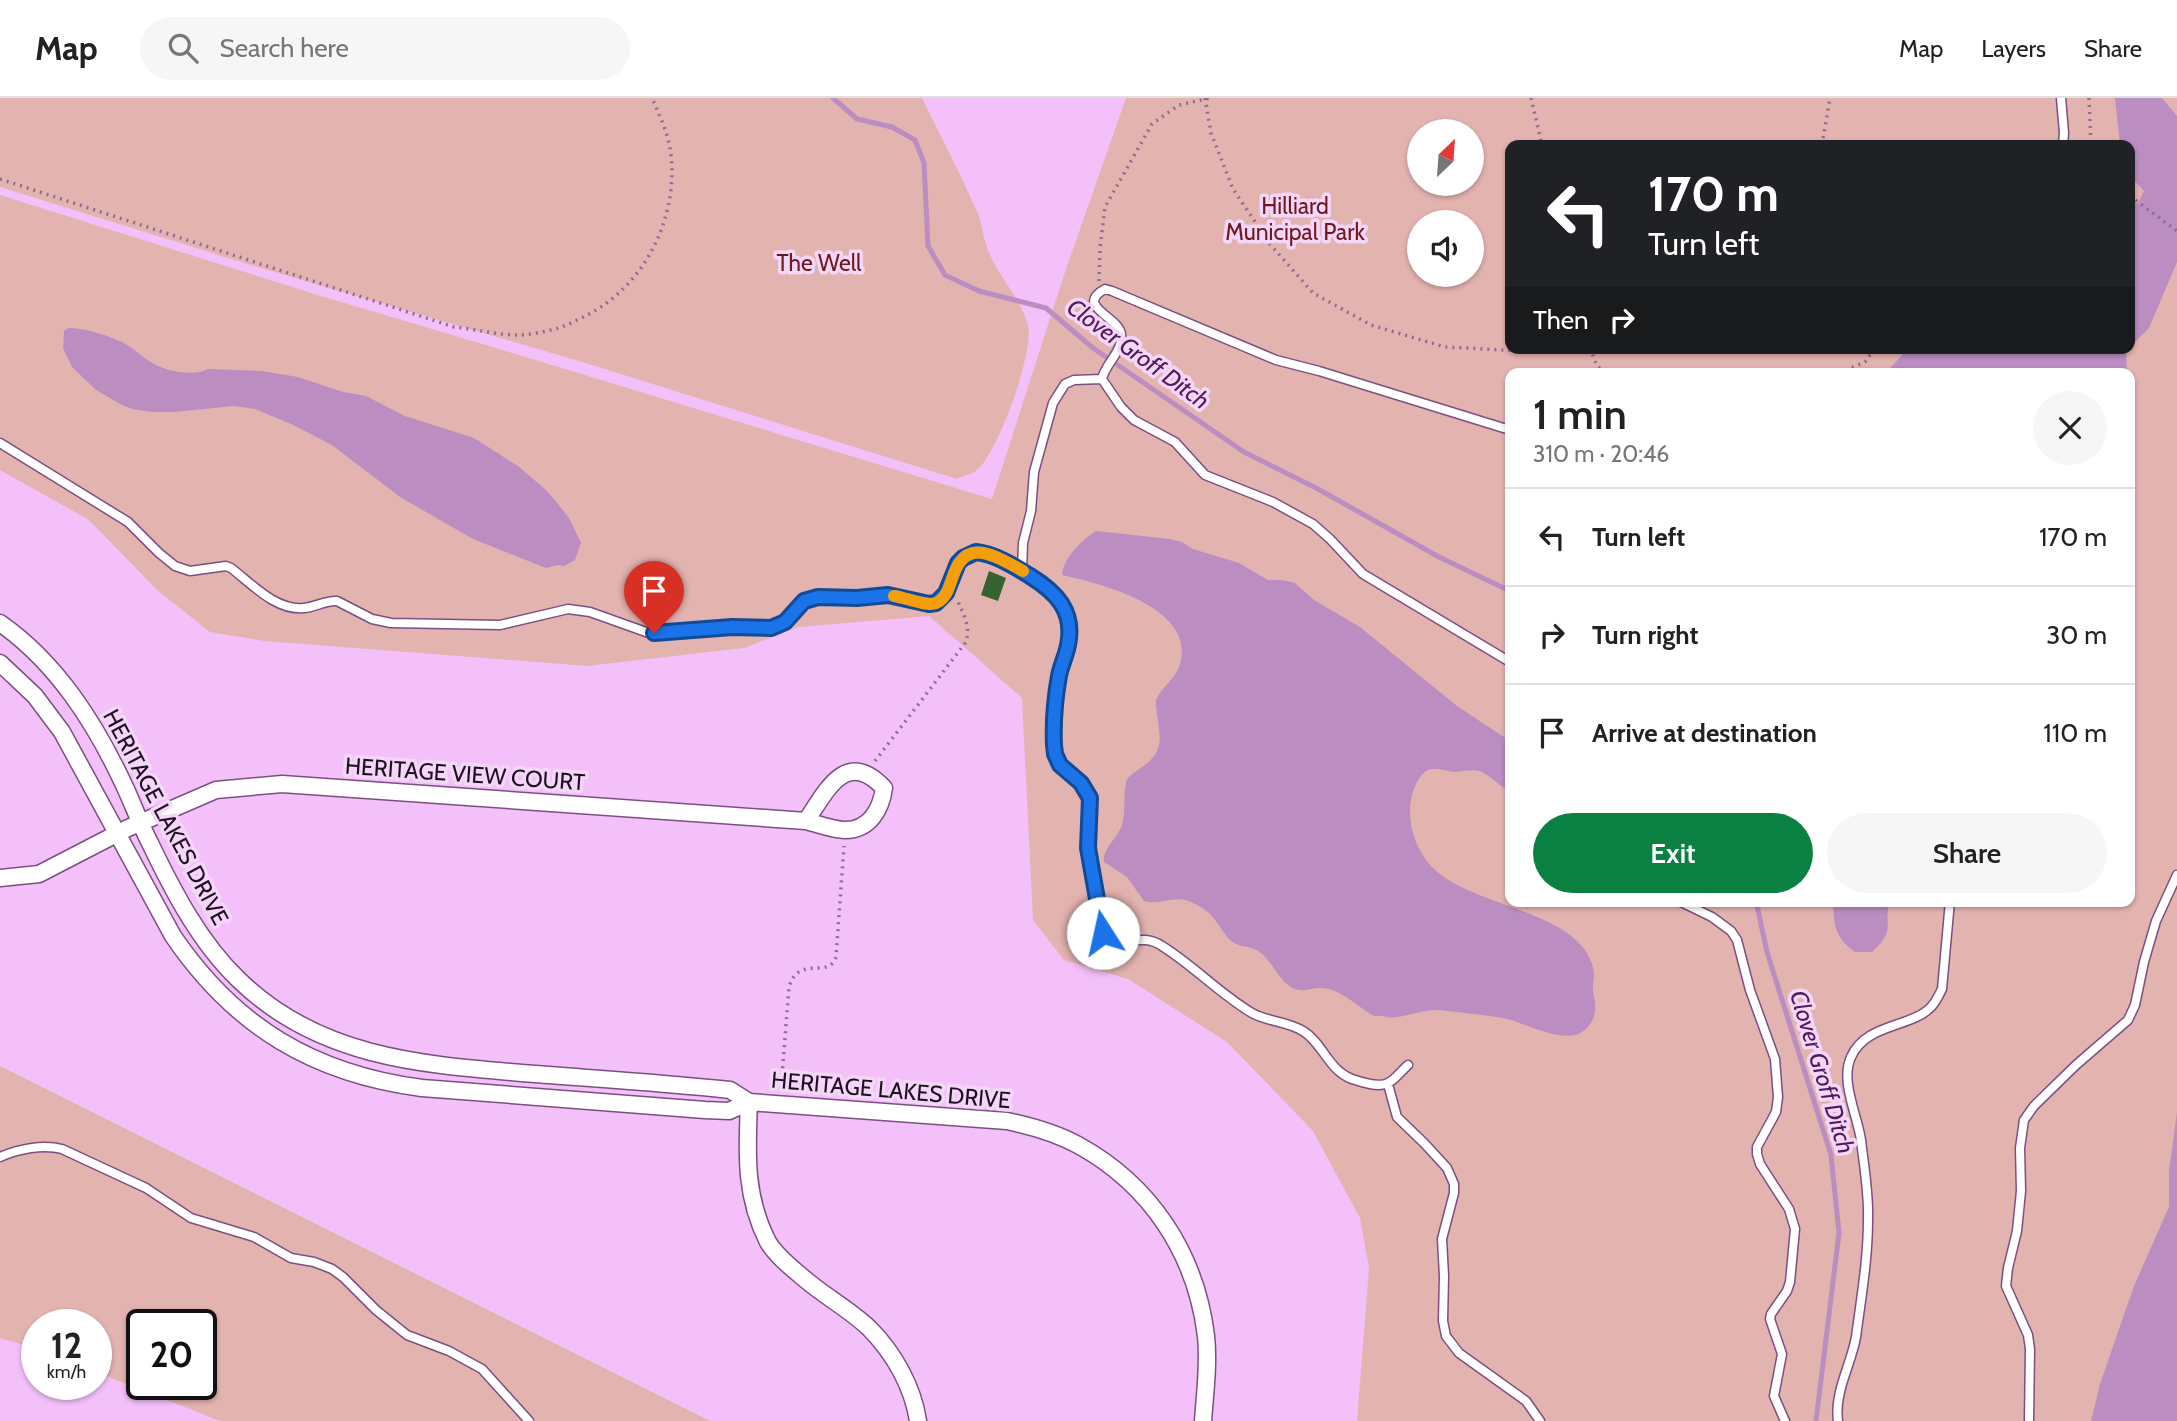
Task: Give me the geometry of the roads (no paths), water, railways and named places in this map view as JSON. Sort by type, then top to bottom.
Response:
[{"type":"street","name":"HERITAGE LAKES DRIVE","points":[[0,623],[40,657],[68,688],[96,732],[124,786],[128,828],[173,936],[215,989],[267,1033],[321,1063],[368,1079],[422,1088],[729,1111],[750,1101]]},
{"type":"street","name":"HERITAGE LAKES DRIVE","points":[[0,663],[35,696],[62,732],[226,967],[274,1009],[321,1036],[364,1051],[408,1061],[460,1068],[730,1090],[750,1101],[780,1104],[1007,1121],[1056,1135],[1101,1159],[1155,1209],[1180,1247],[1198,1289],[1206,1338],[1203,1421]]},
{"type":"street","name":"HERITAGE VIEW COURT","points":[[0,878],[39,874],[128,828],[216,790],[282,784],[806,821],[846,830],[866,825],[882,802],[884,788],[861,771],[842,774],[832,783],[806,821]]},
{"type":"street","points":[[750,1101],[746,1158],[749,1182],[753,1202],[769,1244],[797,1273],[869,1328],[887,1348],[907,1382],[918,1421]]},
{"type":"lane","points":[[2061,98],[2063,140]]},
{"type":"lane","points":[[1102,379],[1122,334],[1118,326],[1094,305],[1098,293],[1105,289],[1276,360],[1505,428]]},
{"type":"lane","points":[[1022,571],[1023,543],[1031,511],[1034,472],[1053,403],[1065,384],[1084,378],[1102,379]]},
{"type":"lane","points":[[1102,379],[1128,415],[1139,424],[1175,442],[1205,475],[1258,495],[1313,524],[1363,573],[1505,659]]},
{"type":"lane","points":[[0,443],[128,522],[175,566],[190,571],[226,566],[259,592],[291,607],[311,607],[332,600],[372,619],[391,624],[500,625],[568,609],[590,612],[646,632],[666,633],[732,627],[761,629],[779,625],[810,598],[888,595],[929,604],[936,603],[946,593],[963,558],[976,552],[992,556],[1022,571],[1058,596],[1063,605],[1069,626],[1068,646],[1059,678],[1055,754],[1060,765],[1081,783],[1090,798],[1088,848],[1103,933],[1107,938],[1118,943],[1142,939],[1163,946],[1255,1014],[1303,1031],[1314,1041],[1330,1064],[1342,1074],[1369,1083],[1388,1084],[1408,1065]]},
{"type":"lane","points":[[2029,1421],[2028,1335],[2006,1286],[2017,1231],[2021,1191],[2020,1148],[2024,1120],[2034,1106],[2128,1020],[2136,1004],[2156,921],[2177,875]]},
{"type":"lane","points":[[1691,907],[1712,917],[1731,931],[1737,940],[1775,1059],[1779,1097],[1776,1112],[1757,1147],[1757,1154],[1760,1164],[1789,1209],[1795,1229],[1790,1282],[1787,1292],[1770,1319],[1782,1354],[1774,1396],[1785,1421]]},
{"type":"lane","points":[[1838,1421],[1838,1399],[1854,1345],[1868,1221],[1868,1189],[1859,1129],[1846,1077],[1847,1068],[1853,1052],[1863,1041],[1886,1028],[1924,1013],[1939,996],[1942,989],[1949,907]]},
{"type":"lane","points":[[1388,1084],[1397,1117],[1447,1168],[1454,1184],[1442,1239],[1443,1321],[1446,1336],[1459,1353],[1527,1401],[1540,1421]]},
{"type":"lane","points":[[0,1157],[27,1150],[54,1147],[62,1149],[146,1188],[191,1218],[254,1237],[291,1258],[314,1262],[331,1269],[343,1276],[407,1335],[449,1351],[482,1369],[529,1421]]},
{"type":"waterway","name":"Clover Groff Ditch","points":[[833,98],[857,119],[892,127],[915,140],[924,163],[928,246],[945,275],[979,291],[1046,308],[1093,348],[1244,452],[1318,489],[1439,557],[1505,589]]},
{"type":"waterway","name":"Clover Groff Ditch","points":[[1757,907],[1767,952],[1831,1155],[1839,1233],[1816,1421]]},
{"type":"park label","name":"Hilliard Municipal Park","points":[[1295,219]]},
{"type":"park label","name":"The Well","points":[[819,263]]}]
